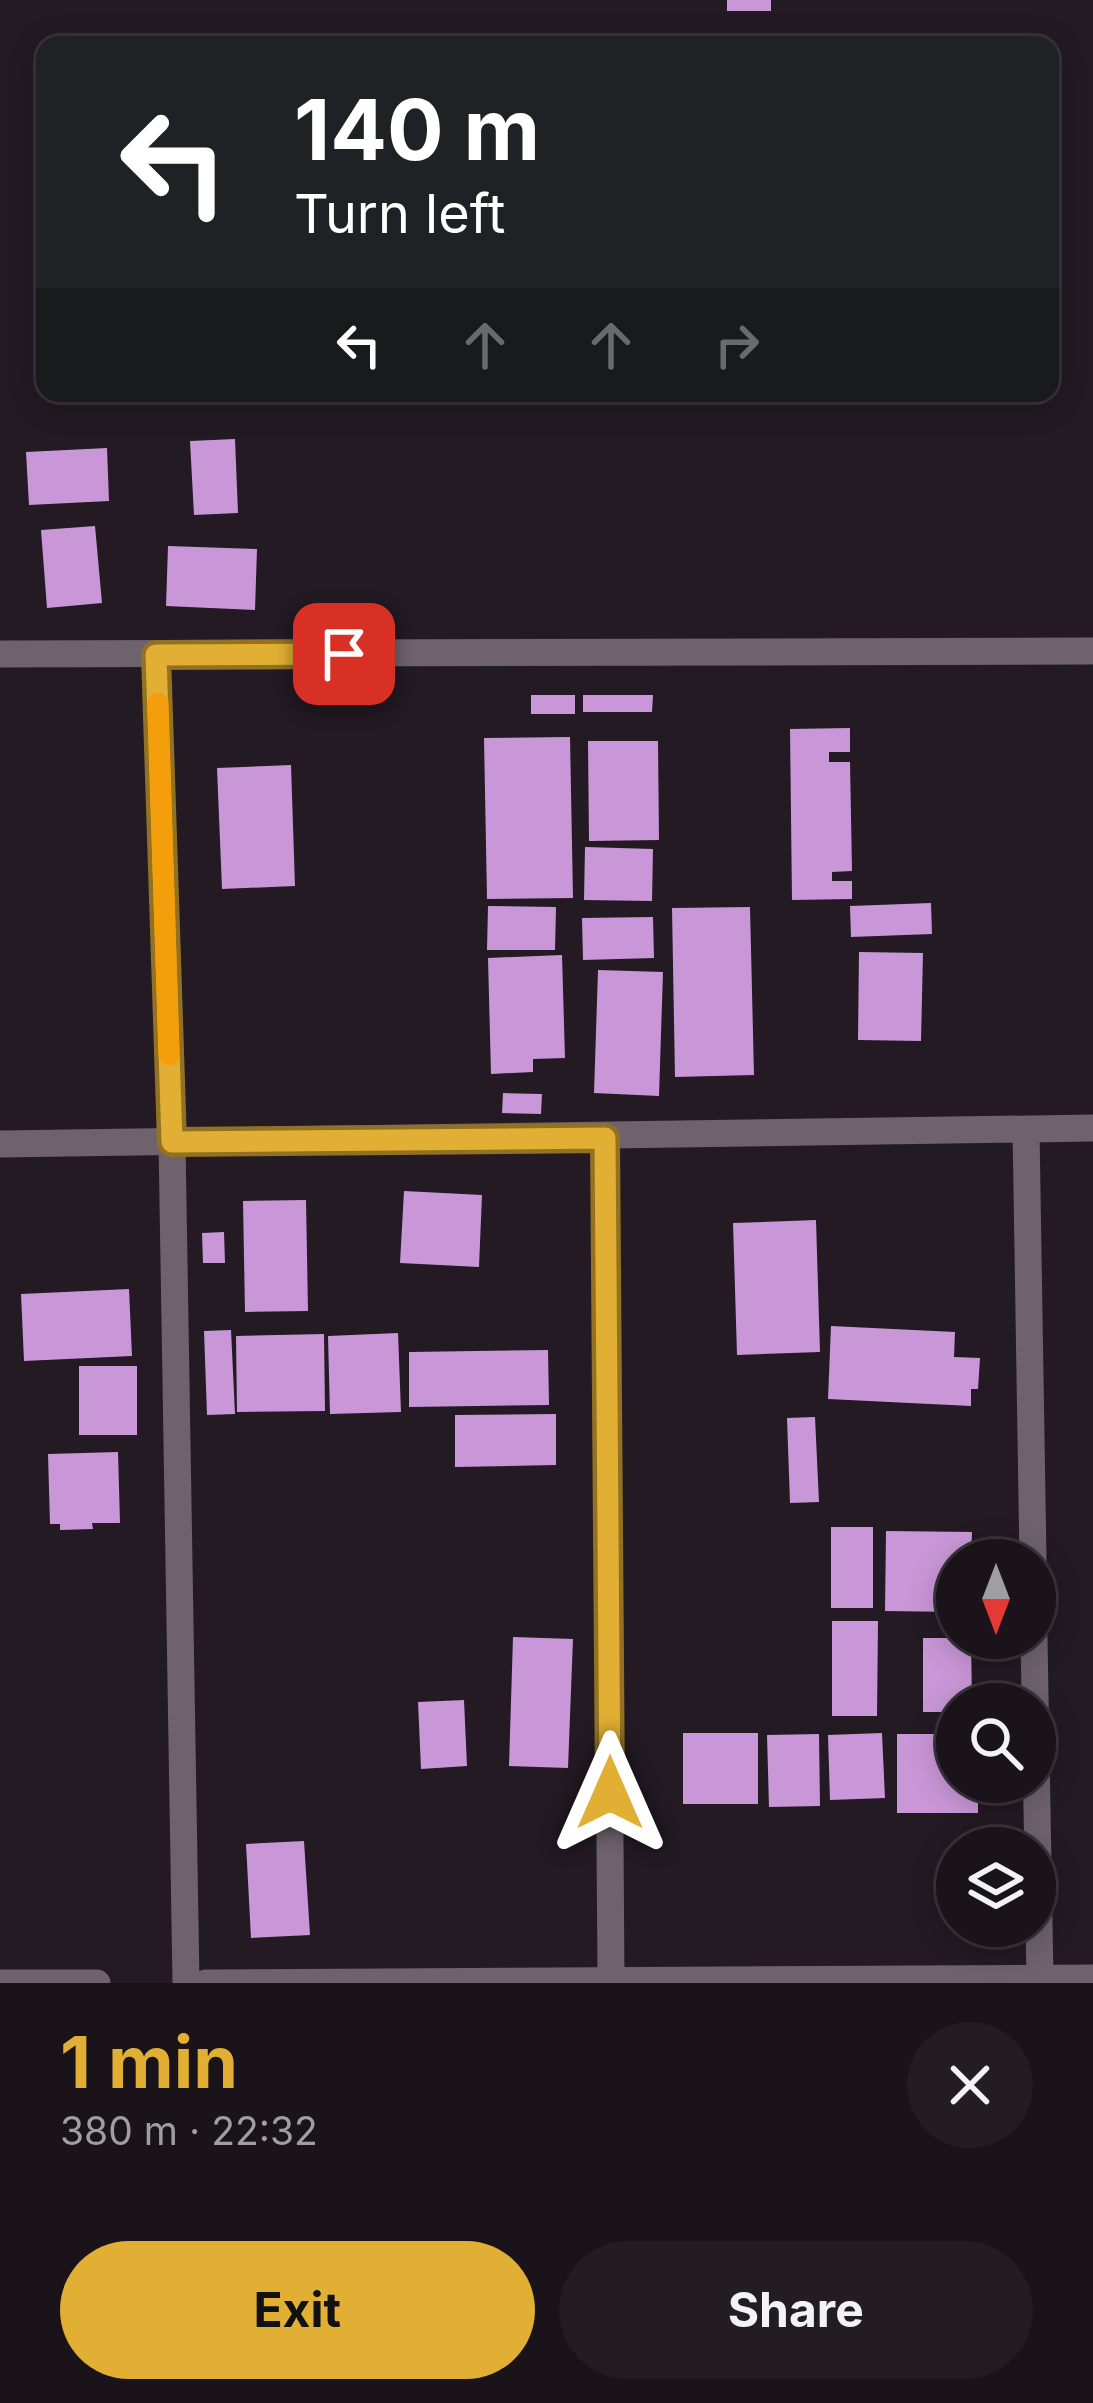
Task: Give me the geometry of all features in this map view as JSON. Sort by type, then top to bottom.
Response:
[{"type":"street","points":[[0,654],[1093,651]]},
{"type":"street","points":[[156,655],[172,1142],[186,1983]]},
{"type":"street","points":[[0,1144],[1093,1128]]},
{"type":"street","points":[[1026,1129],[1033,1539]]},
{"type":"street","points":[[605,1138],[611,1980]]},
{"type":"street","points":[[1034,1659],[1040,1978]]},
{"type":"street","points":[[206,1983],[1093,1978]]},
{"type":"street","points":[[0,1983],[97,1983]]},
{"type":"building","points":[[727,0],[771,0],[771,11],[727,11]]},
{"type":"building","points":[[235,439],[238,513],[194,515],[190,441]]},
{"type":"building","points":[[107,448],[109,501],[29,505],[26,452]]},
{"type":"building","points":[[95,526],[102,603],[47,608],[41,530]]},
{"type":"building","points":[[168,546],[257,549],[255,610],[166,606]]},
{"type":"building","points":[[531,695],[575,695],[575,714],[531,714]]},
{"type":"building","points":[[583,695],[653,695],[652,712],[583,712]]},
{"type":"building","points":[[850,728],[850,752],[829,752],[829,762],[850,762],[852,871],[832,872],[832,881],[852,881],[852,899],[792,900],[790,729]]},
{"type":"building","points":[[570,737],[573,898],[487,899],[484,738]]},
{"type":"building","points":[[588,741],[658,741],[659,840],[589,841]]},
{"type":"building","points":[[291,765],[295,886],[222,889],[217,768]]},
{"type":"building","points":[[585,847],[653,849],[652,901],[584,900]]},
{"type":"building","points":[[931,903],[932,934],[851,937],[850,906]]},
{"type":"building","points":[[488,906],[556,907],[555,950],[487,950]]},
{"type":"building","points":[[750,907],[754,1075],[675,1077],[672,908]]},
{"type":"building","points":[[653,917],[654,958],[583,960],[582,918]]},
{"type":"building","points":[[859,952],[923,953],[921,1041],[858,1040]]},
{"type":"building","points":[[562,955],[565,1058],[533,1059],[533,1072],[491,1074],[488,958]]},
{"type":"building","points":[[598,970],[663,972],[659,1096],[594,1093]]},
{"type":"building","points":[[503,1093],[542,1094],[541,1114],[502,1113]]},
{"type":"building","points":[[404,1191],[482,1195],[479,1267],[400,1263]]},
{"type":"building","points":[[306,1200],[308,1311],[245,1312],[243,1201]]},
{"type":"building","points":[[816,1220],[820,1352],[737,1355],[733,1223]]},
{"type":"building","points":[[224,1232],[225,1263],[203,1263],[202,1233]]},
{"type":"building","points":[[129,1289],[132,1356],[24,1361],[21,1294]]},
{"type":"building","points":[[831,1326],[955,1332],[954,1357],[980,1358],[978,1389],[971,1389],[971,1406],[828,1399]]},
{"type":"building","points":[[231,1330],[235,1414],[207,1415],[204,1331]]},
{"type":"building","points":[[398,1333],[401,1412],[330,1414],[328,1336]]},
{"type":"building","points":[[324,1334],[325,1411],[237,1412],[236,1336]]},
{"type":"building","points":[[548,1350],[549,1405],[409,1407],[409,1352]]},
{"type":"building","points":[[79,1366],[137,1366],[137,1435],[79,1435]]},
{"type":"building","points":[[556,1414],[556,1465],[455,1467],[455,1415]]},
{"type":"building","points":[[815,1417],[819,1502],[790,1503],[787,1418]]},
{"type":"building","points":[[118,1452],[120,1523],[60,1530],[60,1524],[50,1524],[48,1454]]},
{"type":"building","points":[[831,1527],[873,1527],[873,1608],[831,1608]]},
{"type":"building","points":[[886,1531],[972,1532],[972,1539],[936,1539],[936,1612],[885,1611]]},
{"type":"building","points":[[832,1621],[878,1621],[877,1716],[832,1716]]},
{"type":"building","points":[[513,1637],[573,1639],[568,1768],[509,1766]]},
{"type":"building","points":[[923,1638],[936,1638],[936,1659],[971,1659],[972,1683],[936,1683],[936,1712],[923,1712]]},
{"type":"building","points":[[464,1700],[467,1766],[421,1769],[418,1702]]},
{"type":"building","points":[[683,1733],[758,1733],[758,1804],[683,1804]]},
{"type":"building","points":[[882,1733],[885,1798],[830,1800],[828,1735]]},
{"type":"building","points":[[819,1734],[820,1806],[769,1807],[767,1735]]},
{"type":"building","points":[[897,1734],[936,1734],[936,1803],[978,1803],[978,1813],[897,1813]]},
{"type":"building","points":[[304,1841],[310,1935],[251,1938],[246,1844]]},
{"type":"slow traffic","points":[[158,703],[169,1055]]},
{"type":"route","points":[[344,654],[156,655],[172,1142],[605,1138],[610,1793]]}]
